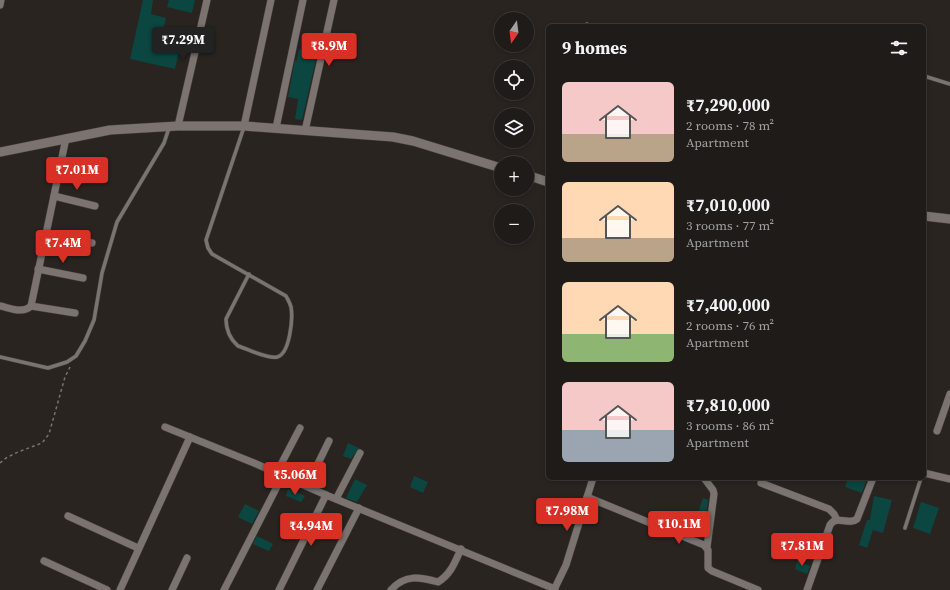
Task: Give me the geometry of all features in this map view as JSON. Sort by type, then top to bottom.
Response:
[{"type":"street","points":[[0,5],[1,0]]},
{"type":"street","points":[[173,126],[207,0]]},
{"type":"street","points":[[244,126],[271,0]]},
{"type":"street","points":[[276,128],[303,0]]},
{"type":"street","points":[[305,130],[334,0]]},
{"type":"street","points":[[0,152],[110,130],[173,126],[244,126],[393,137],[413,141],[494,166]]},
{"type":"street","points":[[30,306],[66,138]]},
{"type":"street","points":[[534,176],[546,178]]},
{"type":"street","points":[[54,196],[95,206]]},
{"type":"street","points":[[926,216],[950,218]]},
{"type":"street","points":[[46,233],[92,243]]},
{"type":"street","points":[[38,269],[83,278]]},
{"type":"street","points":[[0,306],[19,310],[24,310],[30,306],[75,313]]},
{"type":"street","points":[[937,432],[950,394]]},
{"type":"street","points":[[165,427],[555,589],[566,565],[592,480]]},
{"type":"street","points":[[224,590],[280,474],[300,428]]},
{"type":"street","points":[[120,590],[190,437]]},
{"type":"street","points":[[307,486],[329,441]]},
{"type":"street","points":[[336,499],[360,453]]},
{"type":"street","points":[[926,474],[950,480]]},
{"type":"street","points":[[706,480],[713,490],[714,494],[707,547],[708,568],[758,590]]},
{"type":"street","points":[[762,480],[761,483],[829,509],[837,520]]},
{"type":"street","points":[[807,590],[832,521],[837,520],[851,522],[857,519],[872,480]]},
{"type":"street","points":[[279,590],[326,495]]},
{"type":"street","points":[[588,497],[707,547]]},
{"type":"street","points":[[317,590],[358,508]]},
{"type":"street","points":[[68,516],[138,548]]},
{"type":"street","points":[[391,590],[400,582],[411,578],[438,582],[453,568],[461,549]]},
{"type":"street","points":[[172,590],[187,558]]},
{"type":"street","points":[[44,561],[107,590]]},
{"type":"lane","points":[[926,77],[950,84]]},
{"type":"lane","points":[[0,356],[48,368],[67,362],[76,356],[85,341],[94,320],[102,273],[117,222],[173,126]]},
{"type":"lane","points":[[244,126],[206,240],[208,248],[212,254],[249,274],[286,296],[291,308],[291,321],[286,347],[282,354],[278,357],[269,356],[238,346],[230,336],[226,319],[249,274]]},
{"type":"lane","points":[[905,528],[920,480]]},
{"type":"path","points":[[0,464],[12,455],[42,443],[49,434],[65,377],[76,356]]},
{"type":"building","points":[[143,0],[153,0],[151,14],[166,18],[160,43],[180,47],[175,69],[130,59]]},
{"type":"building","points":[[169,0],[195,0],[192,13],[167,7]]},
{"type":"building","points":[[310,44],[319,46],[302,120],[295,119],[298,99],[288,97],[295,60],[297,61],[299,49],[309,51]]},
{"type":"building","points":[[348,443],[359,448],[351,459],[343,456]]},
{"type":"building","points":[[414,476],[428,482],[423,493],[410,487]]},
{"type":"building","points":[[355,479],[367,485],[357,502],[346,498]]},
{"type":"building","points":[[847,480],[866,481],[862,493],[845,487]]},
{"type":"building","points":[[288,489],[305,496],[301,502],[286,496]]},
{"type":"building","points":[[874,496],[892,500],[883,533],[873,530],[867,548],[859,545],[867,520],[870,520]]},
{"type":"building","points":[[703,498],[708,500],[706,519],[697,516]]},
{"type":"building","points":[[921,502],[939,508],[930,534],[913,528]]},
{"type":"building","points":[[245,504],[259,511],[252,524],[238,517]]},
{"type":"building","points":[[257,536],[273,544],[269,551],[253,544]]},
{"type":"building","points":[[797,561],[810,566],[807,574],[795,569]]}]
